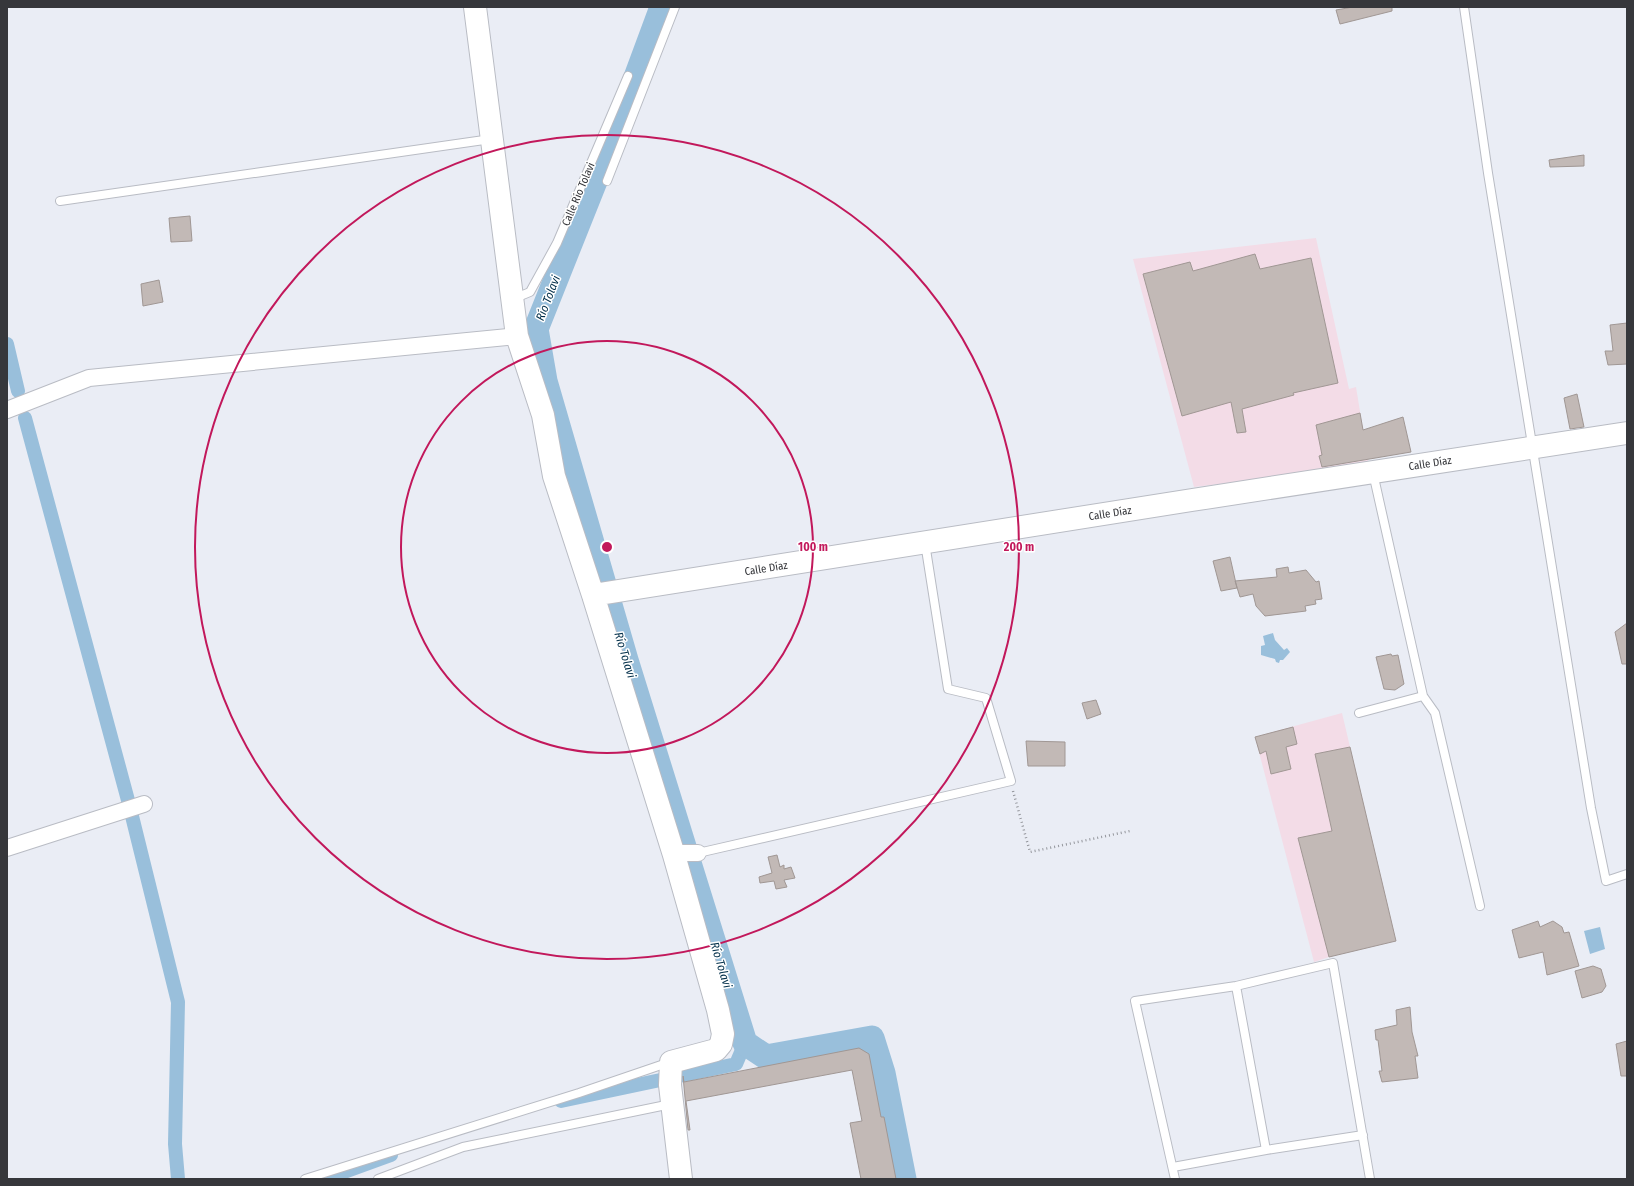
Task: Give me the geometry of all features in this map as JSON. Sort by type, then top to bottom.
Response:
[{"type":"street","points":[[475,7],[517,336],[543,416],[554,476],[605,593],[677,854],[723,1034],[721,1044],[716,1050],[671,1080],[681,1179]]},
{"type":"street","points":[[7,410],[89,378],[517,336]]},
{"type":"street","name":"Calle Díaz","points":[[605,593],[1627,433]]},
{"type":"street","points":[[7,848],[144,804]]},
{"type":"street","points":[[677,854],[698,853]]},
{"type":"lane","name":"Calle Río Tolavi","points":[[607,181],[675,7]]},
{"type":"lane","points":[[1464,7],[1487,166],[1591,808],[1606,881],[1627,874]]},
{"type":"lane","name":"Calle Río Tolavi","points":[[512,300],[530,292],[557,243],[628,76]]},
{"type":"lane","points":[[60,201],[492,139]]},
{"type":"lane","points":[[1372,472],[1423,696],[1435,713],[1480,906]]},
{"type":"lane","points":[[698,853],[1010,781],[986,698],[948,689],[925,542]]},
{"type":"lane","points":[[1359,713],[1423,696]]},
{"type":"lane","points":[[1175,1179],[1134,1001],[1236,986],[1333,963],[1370,1179]]},
{"type":"lane","points":[[1236,986],[1266,1150]]},
{"type":"lane","points":[[304,1179],[579,1093],[671,1080]]},
{"type":"lane","points":[[378,1179],[463,1147],[671,1080]]},
{"type":"lane","points":[[1173,1167],[1266,1150],[1363,1135]]},
{"type":"path","points":[[1010,781],[1030,852],[1130,831]]},
{"type":"shaded area","points":[[1316,238],[1349,389],[1356,387],[1369,466],[1194,487],[1133,259]]},
{"type":"shaded area","points":[[1342,713],[1396,941],[1314,962],[1255,737]]},
{"type":"water","points":[[1273,633],[1275,640],[1284,650],[1287,648],[1290,652],[1283,660],[1280,660],[1279,663],[1276,662],[1275,659],[1261,655],[1261,646],[1265,645],[1263,636]]},
{"type":"water","points":[[1600,927],[1605,949],[1590,954],[1584,931]]},
{"type":"building","points":[[1353,7],[1392,7],[1392,11],[1340,24],[1336,10]]},
{"type":"building","points":[[1584,155],[1584,166],[1550,167],[1549,160]]},
{"type":"building","points":[[190,216],[192,241],[171,242],[169,218]]},
{"type":"building","points":[[1255,254],[1260,269],[1311,258],[1338,383],[1293,393],[1294,395],[1242,409],[1246,432],[1237,433],[1231,402],[1182,416],[1143,274],[1190,262],[1193,271]]},
{"type":"building","points":[[159,280],[163,302],[143,306],[141,284]]},
{"type":"building","points":[[1627,323],[1627,364],[1608,365],[1605,351],[1613,351],[1610,325]]},
{"type":"building","points":[[1577,394],[1584,427],[1570,429],[1564,398]]},
{"type":"building","points":[[1360,413],[1363,430],[1403,417],[1411,452],[1322,467],[1319,456],[1322,455],[1316,425]]},
{"type":"building","points":[[1230,557],[1237,588],[1221,591],[1213,561]]},
{"type":"building","points":[[1288,567],[1289,573],[1306,570],[1316,582],[1319,581],[1322,599],[1315,600],[1316,604],[1305,606],[1306,611],[1265,616],[1256,606],[1253,594],[1240,597],[1235,581],[1277,577],[1276,569]]},
{"type":"building","points":[[1627,623],[1627,664],[1622,664],[1615,632]]},
{"type":"building","points":[[1391,654],[1392,656],[1398,655],[1404,684],[1395,690],[1384,689],[1376,657]]},
{"type":"building","points":[[1096,700],[1101,714],[1087,719],[1082,703]]},
{"type":"building","points":[[1293,727],[1297,744],[1286,747],[1291,769],[1271,774],[1266,751],[1260,754],[1255,737]]},
{"type":"building","points":[[1026,741],[1065,742],[1065,766],[1028,766]]},
{"type":"building","points":[[1350,747],[1396,941],[1329,957],[1298,838],[1332,831],[1315,754]]},
{"type":"building","points":[[777,855],[780,867],[784,865],[784,869],[791,867],[795,878],[784,880],[787,887],[776,889],[774,881],[760,883],[759,877],[772,873],[768,857]]},
{"type":"building","points":[[1538,921],[1540,927],[1553,921],[1562,927],[1564,933],[1569,932],[1579,966],[1547,975],[1543,952],[1519,958],[1512,930]]},
{"type":"building","points":[[1593,966],[1601,969],[1606,986],[1602,992],[1582,998],[1575,971]]},
{"type":"building","points":[[1410,1007],[1412,1032],[1418,1056],[1415,1056],[1418,1078],[1382,1082],[1379,1071],[1382,1071],[1378,1040],[1376,1040],[1375,1030],[1397,1025],[1396,1010]]},
{"type":"building","points":[[1627,1041],[1627,1076],[1621,1076],[1616,1044]]},
{"type":"building","points":[[859,1048],[869,1054],[881,1117],[884,1117],[896,1179],[861,1179],[850,1123],[862,1121],[852,1070],[686,1101],[690,1130],[688,1130],[683,1076],[684,1082]]},
{"type":"waterway","name":"Río Tolavi","points":[[662,7],[629,96],[536,329],[545,381],[626,660],[745,1043],[766,1057],[872,1038],[883,1073],[904,1179]]},
{"type":"waterway","points":[[7,344],[18,391]]},
{"type":"waterway","points":[[25,418],[129,804],[178,1002],[175,1144],[178,1179]]},
{"type":"waterway","points":[[561,1101],[736,1064],[745,1043]]},
{"type":"waterway","points":[[325,1179],[391,1155]]}]
